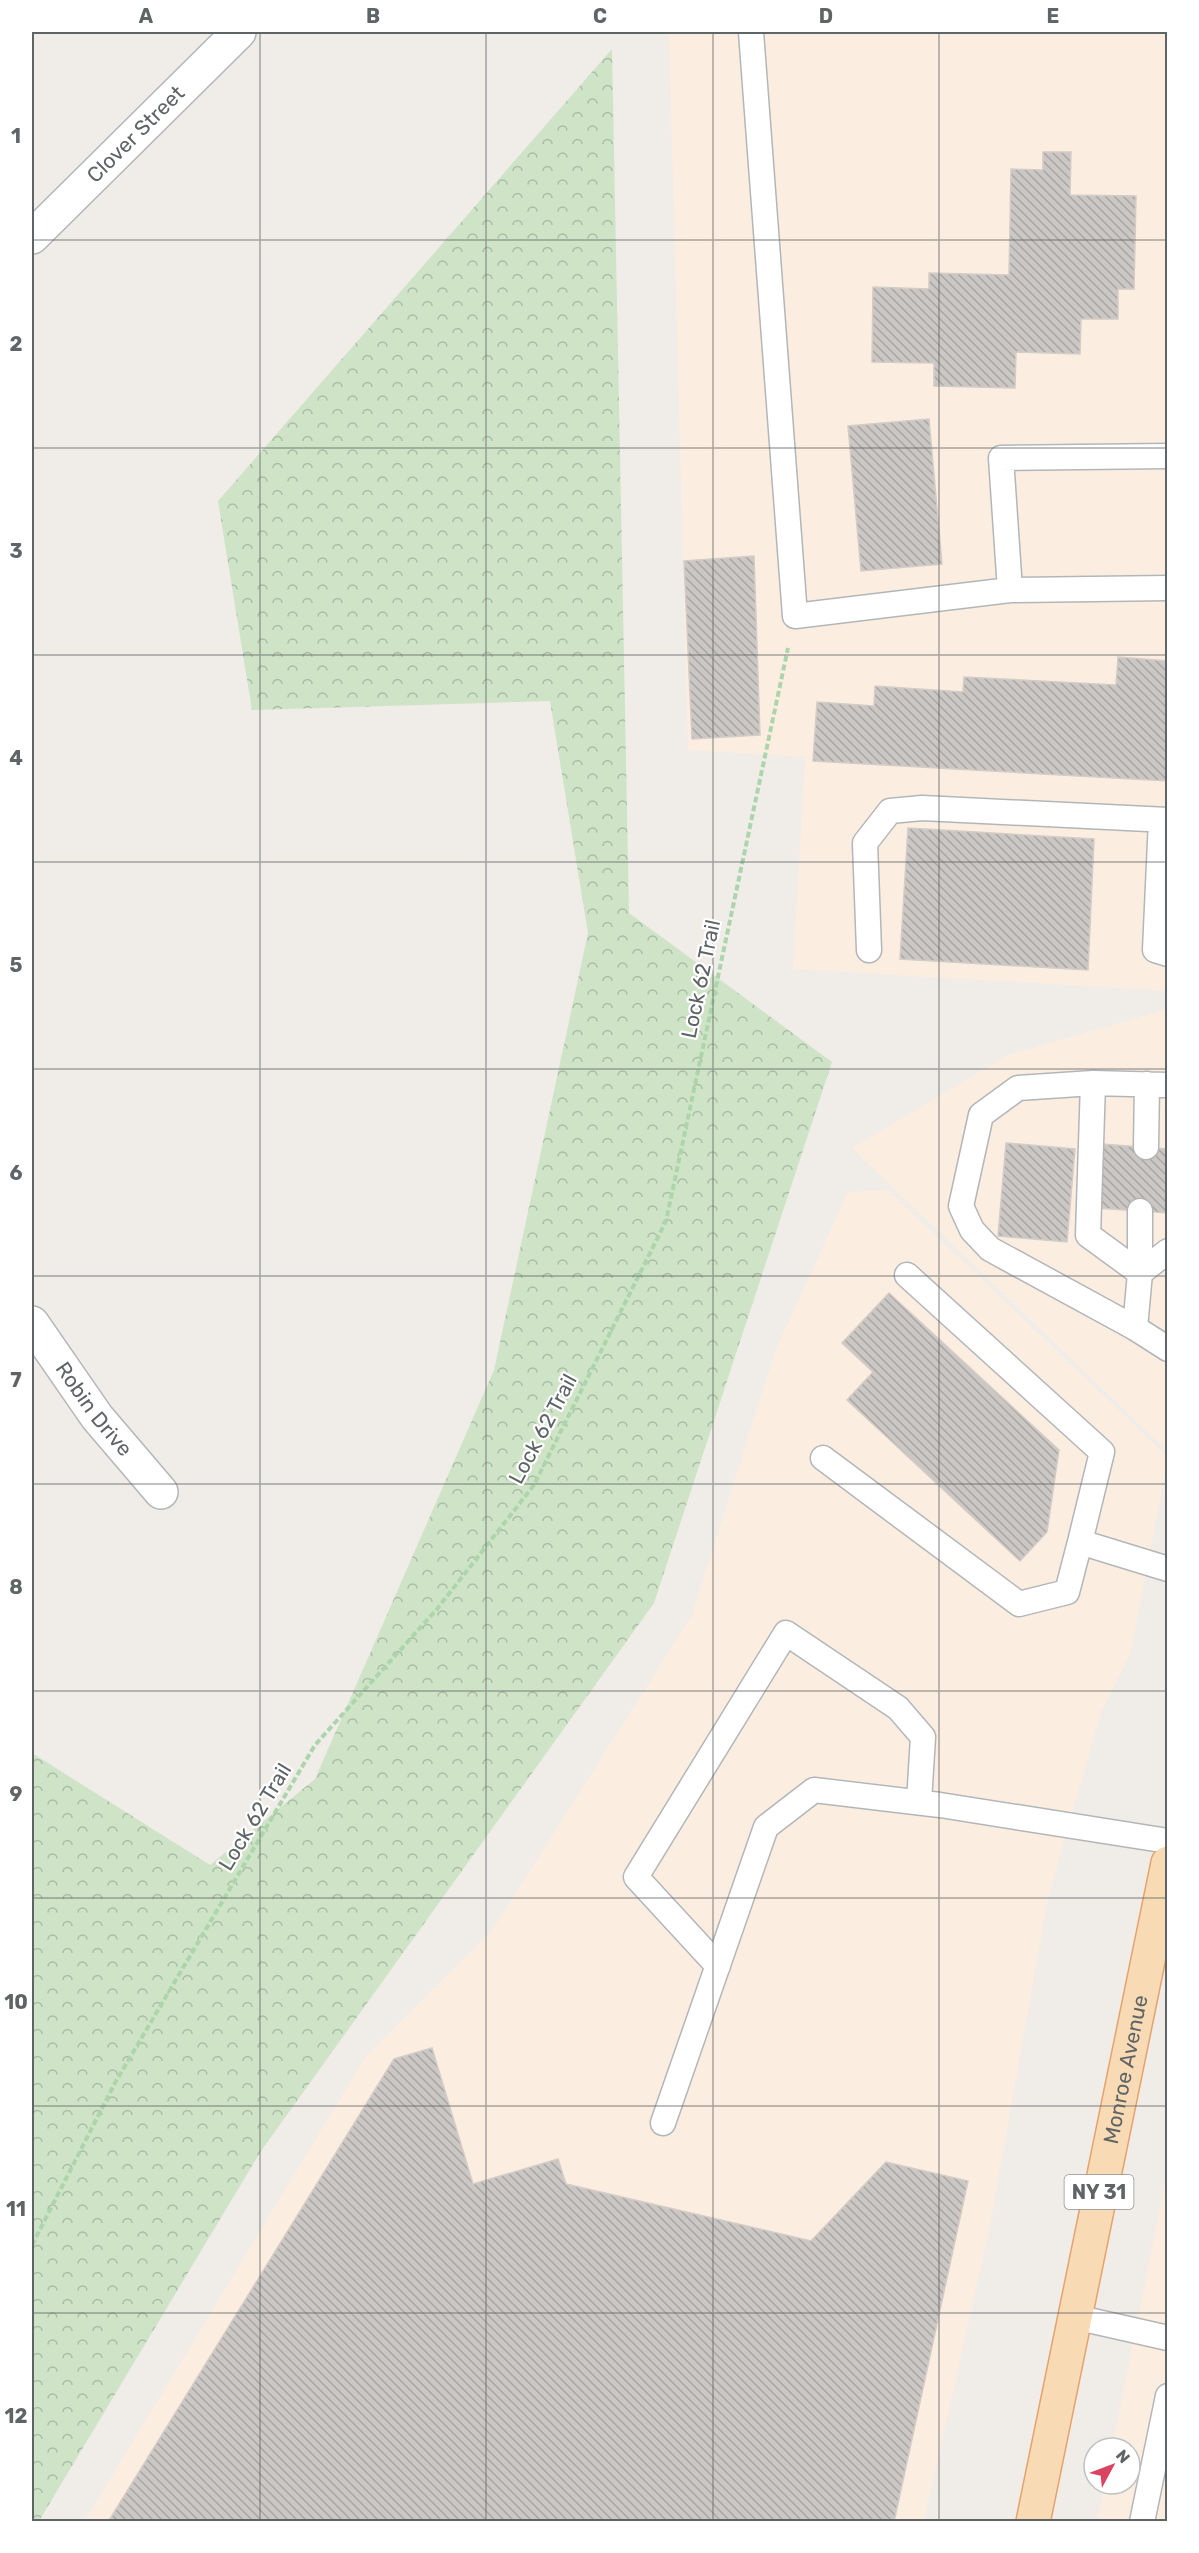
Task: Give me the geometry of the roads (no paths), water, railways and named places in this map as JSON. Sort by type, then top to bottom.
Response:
[{"type":"main road","name":"Clover Street","points":[[32,237],[239,32]]},
{"type":"main road","name":"Robin Drive","points":[[32,1323],[97,1416],[161,1492]]},
{"type":"main road","name":"Monroe Avenue","points":[[1033,2522],[1167,1863]]},
{"type":"lane","points":[[751,32],[795,616],[1010,590],[1167,588]]},
{"type":"lane","points":[[1010,590],[1001,458],[1167,456]]},
{"type":"lane","points":[[869,950],[865,843],[890,811],[922,808],[1164,820],[1155,950],[1167,954]]},
{"type":"lane","points":[[1093,1083],[1088,1235],[1140,1273]]},
{"type":"lane","points":[[1146,1147],[1157,1085],[1093,1083],[1018,1088],[981,1114],[961,1206],[972,1230],[990,1249],[1135,1328],[1167,1349]]},
{"type":"lane","points":[[1135,1328],[1140,1273],[1140,1211]]},
{"type":"lane","points":[[1140,1273],[1167,1251]]},
{"type":"lane","points":[[823,1458],[1019,1604],[1067,1592],[1102,1452],[907,1275]]},
{"type":"lane","points":[[1080,1542],[1167,1569]]},
{"type":"lane","points":[[718,1966],[636,1876],[786,1633],[898,1708],[923,1737],[919,1802]]},
{"type":"lane","points":[[663,2123],[766,1827],[814,1790],[919,1802],[1167,1841]]},
{"type":"lane","points":[[1075,2317],[1167,2338]]},
{"type":"lane","points":[[1142,2522],[1167,2396]]}]
